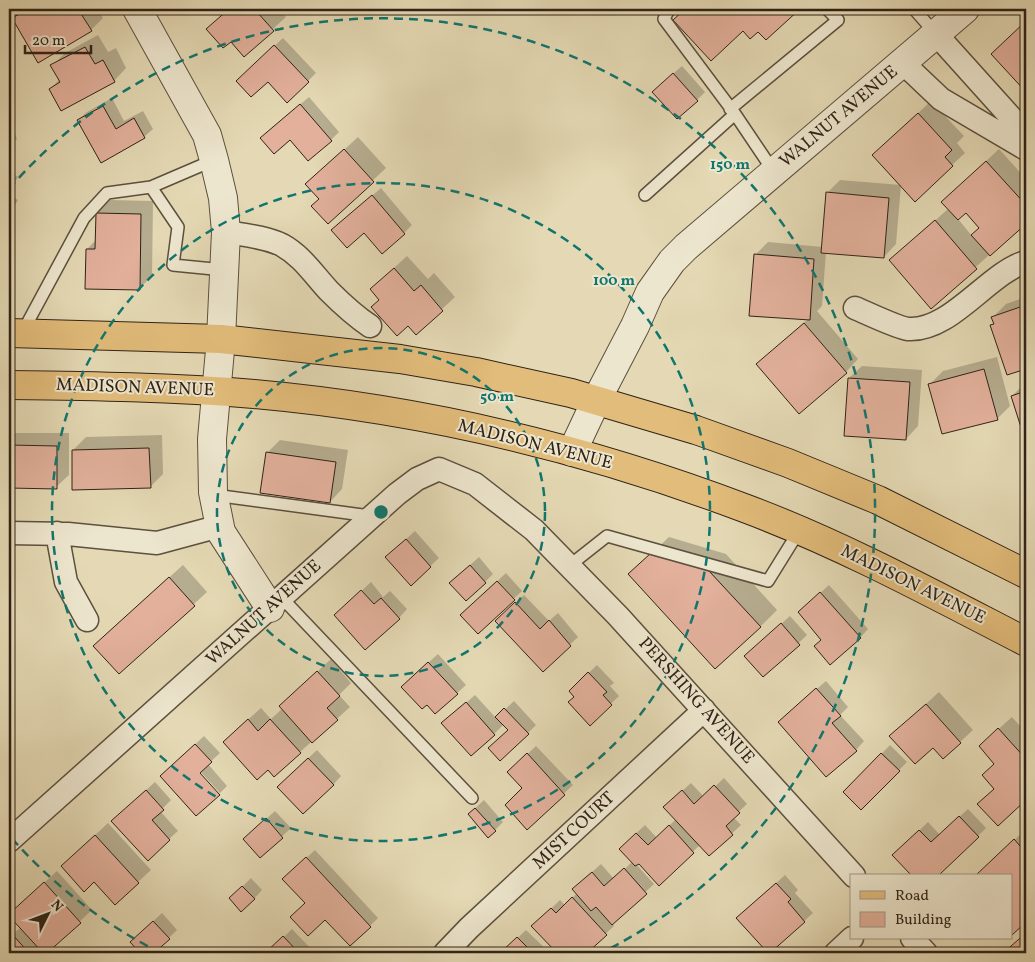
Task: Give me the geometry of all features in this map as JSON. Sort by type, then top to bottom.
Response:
[{"type":"main road","points":[[15,333],[221,339],[400,359],[476,372],[571,393],[696,430],[788,462],[878,500],[1026,574]]},
{"type":"main road","name":"MADISON AVENUE","points":[[9,385],[121,386],[216,391],[350,405],[435,420],[572,452],[659,478],[749,510],[800,531],[932,593],[1026,642]]},
{"type":"street","points":[[137,9],[207,135],[214,160],[222,198],[226,232],[221,339],[211,461],[214,495],[221,532],[275,603]]},
{"type":"street","name":"WALNUT AVENUE","points":[[572,452],[650,292],[672,261],[965,9]]},
{"type":"street","points":[[936,34],[1016,124],[1026,148]]},
{"type":"street","points":[[903,63],[941,99],[1026,148]]},
{"type":"street","points":[[226,232],[271,241],[284,247],[307,265],[353,315],[370,326]]},
{"type":"street","points":[[855,308],[907,329],[924,328],[948,316],[1014,265],[1026,262]]},
{"type":"street","name":"WALNUT AVENUE","points":[[9,842],[372,516],[416,479],[439,469],[475,484],[534,530]]},
{"type":"street","points":[[9,533],[57,534],[157,543],[220,526]]},
{"type":"street","name":"PERSHING AVENUE","points":[[534,530],[618,616],[852,874]]},
{"type":"street","points":[[57,534],[66,582],[87,620]]},
{"type":"street","name":"MIST COURT","points":[[445,953],[469,928],[704,710]]},
{"type":"street","points":[[836,953],[850,940]]},
{"type":"street","points":[[914,940],[926,953]]},
{"type":"lane","points":[[668,9],[664,19],[732,111],[774,172]]},
{"type":"lane","points":[[645,195],[732,111],[838,20],[827,9]]},
{"type":"lane","points":[[914,9],[936,34]]},
{"type":"lane","points":[[15,333],[84,218],[107,192],[152,187],[214,160]]},
{"type":"lane","points":[[152,187],[178,227],[173,264],[224,270]]},
{"type":"lane","points":[[214,495],[372,516]]},
{"type":"lane","points":[[569,566],[608,536],[768,581],[800,531]]},
{"type":"lane","points":[[275,603],[472,798]]},
{"type":"building","points":[[29,9],[78,9],[92,31],[38,63],[12,18]]},
{"type":"building","points":[[229,9],[260,9],[257,12],[274,31],[244,57],[231,42],[223,48],[206,29]]},
{"type":"building","points":[[685,9],[800,9],[766,40],[758,32],[750,39],[743,31],[711,61],[673,20]]},
{"type":"building","points":[[1026,21],[1026,92],[991,54]]},
{"type":"building","points":[[274,45],[309,82],[287,103],[268,82],[251,97],[236,81]]},
{"type":"building","points":[[85,47],[95,64],[103,60],[115,82],[61,111],[49,89],[60,82],[50,65]]},
{"type":"building","points":[[673,73],[698,101],[677,119],[652,92]]},
{"type":"building","points":[[300,104],[332,141],[308,161],[290,140],[274,154],[260,138]]},
{"type":"building","points":[[103,106],[116,129],[134,118],[145,138],[101,163],[77,120]]},
{"type":"building","points":[[918,113],[952,150],[945,157],[953,166],[915,202],[872,155]]},
{"type":"building","points":[[344,149],[374,182],[328,224],[311,206],[319,199],[305,184]]},
{"type":"building","points":[[986,161],[1026,205],[1022,210],[1026,215],[1026,224],[990,256],[971,235],[979,228],[966,213],[958,220],[941,202]]},
{"type":"building","points":[[826,192],[889,198],[884,258],[821,253]]},
{"type":"building","points":[[372,195],[405,234],[382,254],[364,233],[347,248],[331,230]]},
{"type":"building","points":[[96,213],[141,214],[140,290],[85,289],[86,249],[95,249]]},
{"type":"building","points":[[935,220],[977,269],[931,309],[889,260]]},
{"type":"building","points":[[754,254],[814,259],[810,320],[749,316]]},
{"type":"building","points":[[394,268],[414,291],[421,285],[443,311],[416,335],[408,326],[397,336],[371,307],[379,300],[370,289]]},
{"type":"building","points":[[1026,305],[1026,369],[1007,375],[990,325],[994,324],[991,317]]},
{"type":"building","points":[[804,323],[847,373],[799,414],[756,364]]},
{"type":"building","points":[[984,369],[998,420],[942,434],[928,384]]},
{"type":"building","points":[[848,378],[910,382],[906,440],[844,436]]},
{"type":"building","points":[[1026,391],[1026,443],[1011,396]]},
{"type":"building","points":[[9,445],[57,446],[57,489],[9,488]]},
{"type":"building","points":[[149,448],[151,488],[72,490],[72,450]]},
{"type":"building","points":[[266,452],[336,462],[330,503],[260,493]]},
{"type":"building","points":[[406,539],[431,567],[411,586],[385,557]]},
{"type":"building","points":[[651,553],[709,571],[761,627],[715,669],[628,574]]},
{"type":"building","points":[[470,565],[486,583],[466,601],[449,583]]},
{"type":"building","points":[[169,577],[195,606],[119,674],[93,646]]},
{"type":"building","points":[[497,581],[515,600],[478,634],[460,615]]},
{"type":"building","points":[[361,590],[374,604],[381,598],[400,619],[365,650],[334,615]]},
{"type":"building","points":[[820,592],[861,638],[830,665],[814,646],[821,640],[798,612]]},
{"type":"building","points":[[515,602],[540,629],[549,620],[571,646],[543,672],[495,621]]},
{"type":"building","points":[[781,623],[800,645],[763,677],[744,656]]},
{"type":"building","points":[[428,662],[458,694],[435,714],[427,705],[422,709],[401,687]]},
{"type":"building","points":[[317,671],[340,696],[327,708],[338,720],[312,743],[279,706]]},
{"type":"building","points":[[588,672],[607,692],[603,695],[612,705],[590,726],[568,702],[574,697],[569,691]]},
{"type":"building","points":[[816,688],[841,716],[832,723],[857,751],[826,777],[778,722]]},
{"type":"building","points":[[466,702],[495,735],[471,756],[441,723]]},
{"type":"building","points":[[926,704],[961,743],[943,759],[933,748],[915,764],[889,736]]},
{"type":"building","points":[[504,708],[529,734],[500,761],[488,748],[508,730],[495,717]]},
{"type":"building","points":[[248,719],[258,731],[270,719],[301,753],[274,777],[268,770],[257,780],[223,742]]},
{"type":"building","points":[[998,728],[1026,759],[1026,800],[998,826],[977,804],[994,789],[982,775],[994,764],[979,746]]},
{"type":"building","points":[[195,744],[212,762],[200,773],[220,795],[196,816],[160,776]]},
{"type":"building","points":[[527,753],[565,795],[527,830],[505,805],[522,788],[507,772]]},
{"type":"building","points":[[881,753],[900,771],[861,810],[843,792]]},
{"type":"building","points":[[308,758],[334,785],[303,814],[277,787]]},
{"type":"building","points":[[714,785],[740,813],[726,826],[733,835],[709,856],[663,807],[682,790],[694,804]]},
{"type":"building","points":[[146,790],[164,810],[152,820],[170,840],[148,861],[111,821]]},
{"type":"building","points":[[475,808],[496,831],[488,838],[468,814]]},
{"type":"building","points":[[959,816],[979,837],[940,874],[910,874],[892,855],[919,830],[931,842]]},
{"type":"building","points":[[266,818],[283,838],[260,858],[243,839]]},
{"type":"building","points":[[669,825],[694,853],[659,886],[639,864],[635,866],[619,849],[636,833],[648,845]]},
{"type":"building","points":[[95,835],[139,883],[115,905],[94,882],[84,892],[61,866]]},
{"type":"building","points":[[1014,839],[1026,853],[1026,870],[1021,875],[1026,881],[1026,922],[1012,935],[1012,874],[977,874]]},
{"type":"building","points":[[306,857],[371,927],[350,946],[325,920],[308,936],[290,917],[305,903],[282,879]]},
{"type":"building","points":[[624,868],[647,894],[612,925],[596,907],[591,911],[572,889],[592,872],[604,886]]},
{"type":"building","points":[[44,882],[81,923],[47,953],[43,953],[9,916]]},
{"type":"building","points":[[776,883],[791,899],[788,902],[805,922],[768,953],[736,918]]},
{"type":"building","points":[[242,886],[255,899],[241,912],[229,898]]},
{"type":"building","points":[[572,897],[607,935],[587,953],[557,953],[531,926],[551,908],[556,913]]},
{"type":"building","points":[[153,921],[170,939],[154,953],[140,953],[130,942]]},
{"type":"building","points":[[1026,933],[1026,953],[1003,953]]},
{"type":"building","points":[[12,934],[29,953],[9,953],[9,937]]},
{"type":"building","points":[[283,936],[299,953],[265,953]]},
{"type":"building","points":[[517,937],[533,953],[500,953]]}]
